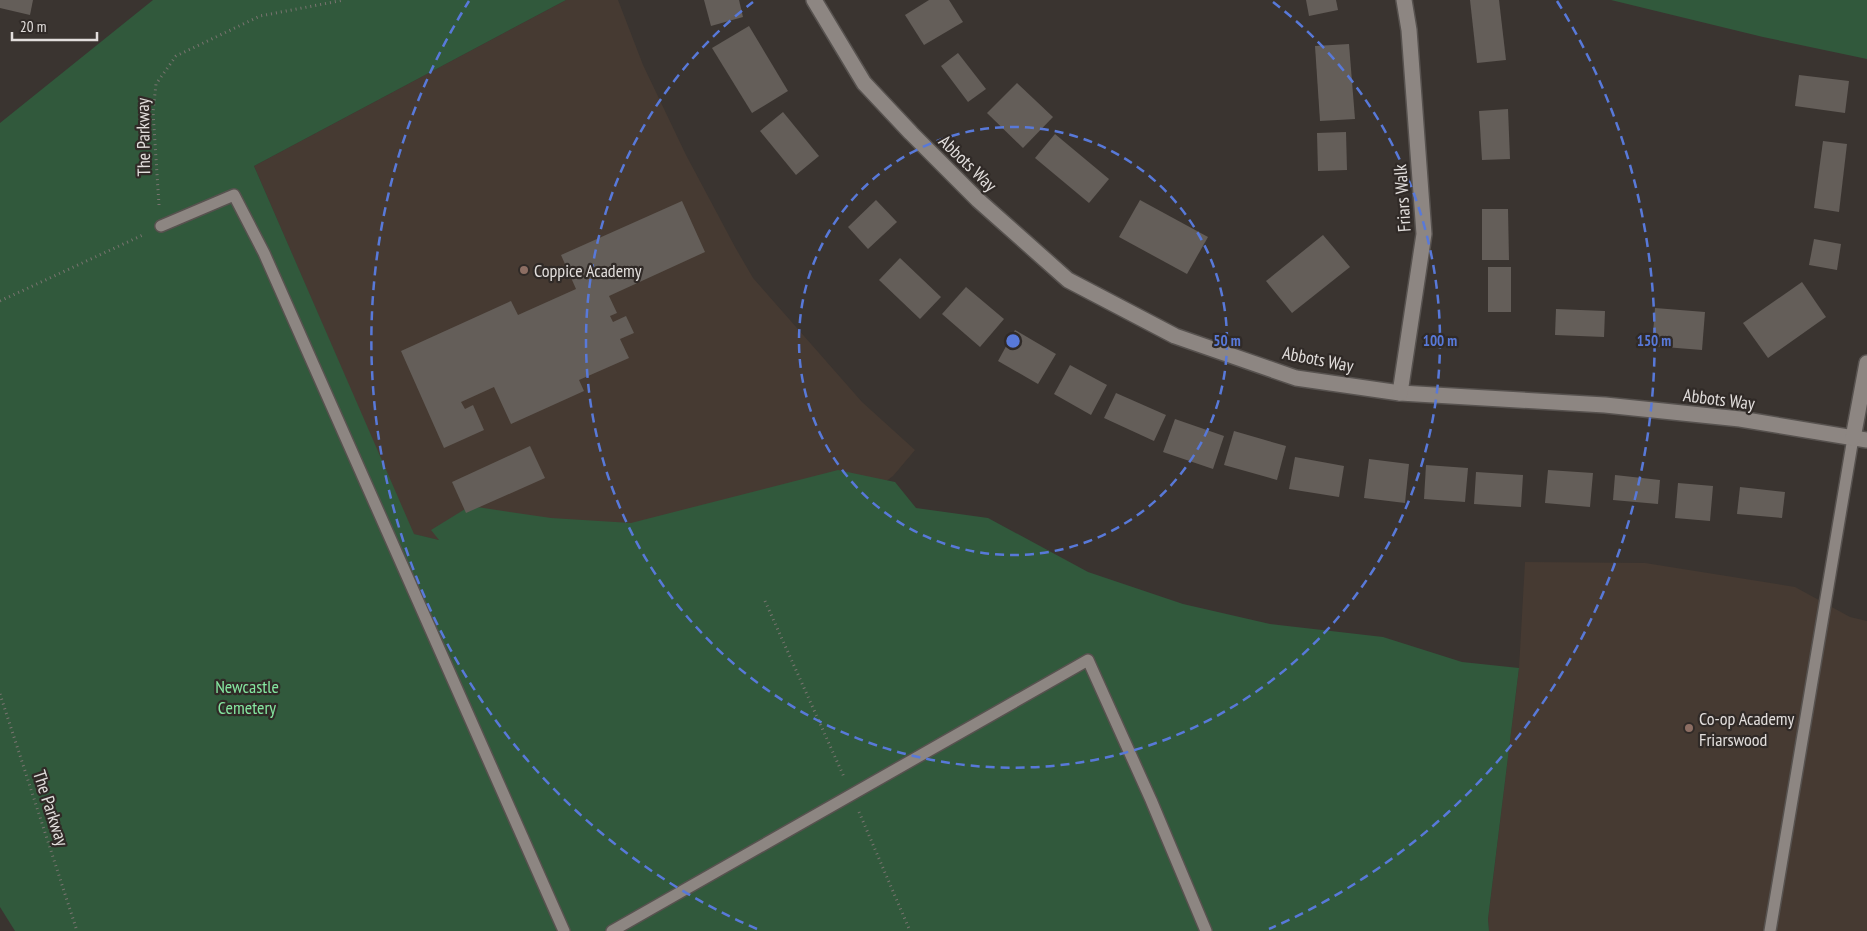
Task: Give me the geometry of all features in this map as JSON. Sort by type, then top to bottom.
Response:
[{"type":"street","name":"Abbots Way","points":[[814,0],[864,83],[978,200],[1068,280],[1175,336],[1296,378],[1400,393],[1605,405],[1740,419],[1860,439]]},
{"type":"street","name":"Friars Walk","points":[[1400,393],[1424,234],[1409,30],[1404,0]]},
{"type":"street","points":[[1860,439],[1867,363]]},
{"type":"lane","points":[[160,226],[234,195],[264,253],[564,931]]},
{"type":"lane","points":[[1770,931],[1860,439]]},
{"type":"lane","points":[[612,931],[1088,660],[1151,800],[1206,931]]},
{"type":"path","name":"The Parkway","points":[[160,226],[153,112],[156,84],[176,56],[260,16],[344,0]]},
{"type":"path","points":[[0,301],[160,226]]},
{"type":"path","points":[[765,601],[852,795],[910,931]]},
{"type":"path","name":"The Parkway","points":[[0,694],[77,931]]},
{"type":"shaded area","name":"Coppice Academy","points":[[566,0],[618,0],[643,65],[686,155],[753,278],[862,402],[915,450],[893,476],[868,495],[480,550],[413,534],[254,166]]},
{"type":"shaded area","name":"Co-op Academy Friarswood","points":[[1525,562],[1645,563],[1795,587],[1850,617],[1867,621],[1867,931],[1489,931],[1488,919],[1519,668]]},
{"type":"green space","name":"Newcastle Cemetery","points":[[153,0],[566,0],[254,166],[414,534],[439,540],[431,530],[470,506],[551,518],[631,523],[838,470],[895,482],[916,508],[988,518],[1088,572],[1183,604],[1270,624],[1383,637],[1462,662],[1519,668],[1488,919],[1489,931],[15,931],[0,907],[0,123]]},
{"type":"green space","points":[[1611,0],[1867,0],[1867,59],[1763,37]]},
{"type":"building","points":[[0,0],[33,0],[30,15],[0,8]]},
{"type":"building","points":[[704,0],[739,0],[743,17],[711,26]]},
{"type":"building","points":[[929,0],[949,0],[963,22],[924,45],[905,15]]},
{"type":"building","points":[[1306,0],[1336,0],[1338,10],[1309,16]]},
{"type":"building","points":[[1470,0],[1499,0],[1506,60],[1477,63]]},
{"type":"building","points":[[749,26],[788,91],[752,113],[712,48]]},
{"type":"building","points":[[1349,44],[1355,119],[1320,121],[1315,46]]},
{"type":"building","points":[[958,53],[986,89],[968,102],[941,66]]},
{"type":"building","points":[[1799,75],[1849,81],[1845,113],[1795,106]]},
{"type":"building","points":[[1017,83],[1053,117],[1023,148],[987,113]]},
{"type":"building","points":[[1508,109],[1510,159],[1482,160],[1479,111]]},
{"type":"building","points":[[783,112],[819,156],[796,175],[760,131]]},
{"type":"building","points":[[1346,132],[1347,170],[1318,171],[1317,133]]},
{"type":"building","points":[[1055,134],[1109,179],[1089,203],[1035,158]]},
{"type":"building","points":[[1823,141],[1847,144],[1839,212],[1814,208]]},
{"type":"building","points":[[876,200],[897,222],[868,249],[848,227]]},
{"type":"building","points":[[1140,200],[1208,237],[1187,274],[1119,237]]},
{"type":"building","points":[[682,201],[705,252],[609,296],[617,313],[610,316],[613,322],[626,316],[634,333],[620,339],[629,358],[579,380],[584,391],[511,424],[494,387],[461,402],[465,409],[473,405],[484,430],[444,448],[401,351],[511,301],[518,315],[576,289],[561,255]]},
{"type":"building","points":[[1482,209],[1508,209],[1509,260],[1482,260]]},
{"type":"building","points":[[1323,235],[1350,267],[1292,313],[1266,281]]},
{"type":"building","points":[[1814,239],[1841,244],[1837,270],[1809,265]]},
{"type":"building","points":[[900,258],[941,297],[920,319],[879,280]]},
{"type":"building","points":[[1488,267],[1511,267],[1511,312],[1488,312]]},
{"type":"building","points":[[1802,282],[1826,317],[1768,358],[1743,323]]},
{"type":"building","points":[[966,287],[1004,319],[980,347],[942,314]]},
{"type":"building","points":[[1655,308],[1705,312],[1702,350],[1652,346]]},
{"type":"building","points":[[1556,309],[1605,311],[1604,337],[1555,335]]},
{"type":"building","points":[[1015,330],[1056,354],[1038,384],[998,361]]},
{"type":"building","points":[[1070,365],[1107,385],[1091,415],[1054,394]]},
{"type":"building","points":[[1116,393],[1166,415],[1154,441],[1104,418]]},
{"type":"building","points":[[1175,419],[1224,436],[1213,469],[1163,452]]},
{"type":"building","points":[[1234,431],[1286,446],[1277,480],[1224,465]]},
{"type":"building","points":[[530,446],[545,478],[466,513],[452,482]]},
{"type":"building","points":[[1295,457],[1344,466],[1339,497],[1289,489]]},
{"type":"building","points":[[1369,459],[1409,464],[1405,503],[1364,498]]},
{"type":"building","points":[[1426,465],[1468,468],[1465,502],[1424,499]]},
{"type":"building","points":[[1548,470],[1593,473],[1590,507],[1545,503]]},
{"type":"building","points":[[1476,472],[1523,475],[1521,507],[1474,504]]},
{"type":"building","points":[[1615,475],[1660,480],[1658,504],[1613,500]]},
{"type":"building","points":[[1678,483],[1713,486],[1710,521],[1675,518]]},
{"type":"building","points":[[1740,487],[1785,492],[1782,518],[1737,514]]},
{"type":"place","name":"Coppice Academy","points":[[524,270]]},
{"type":"place","name":"Co-op Academy Friarswood","points":[[1689,728]]}]
